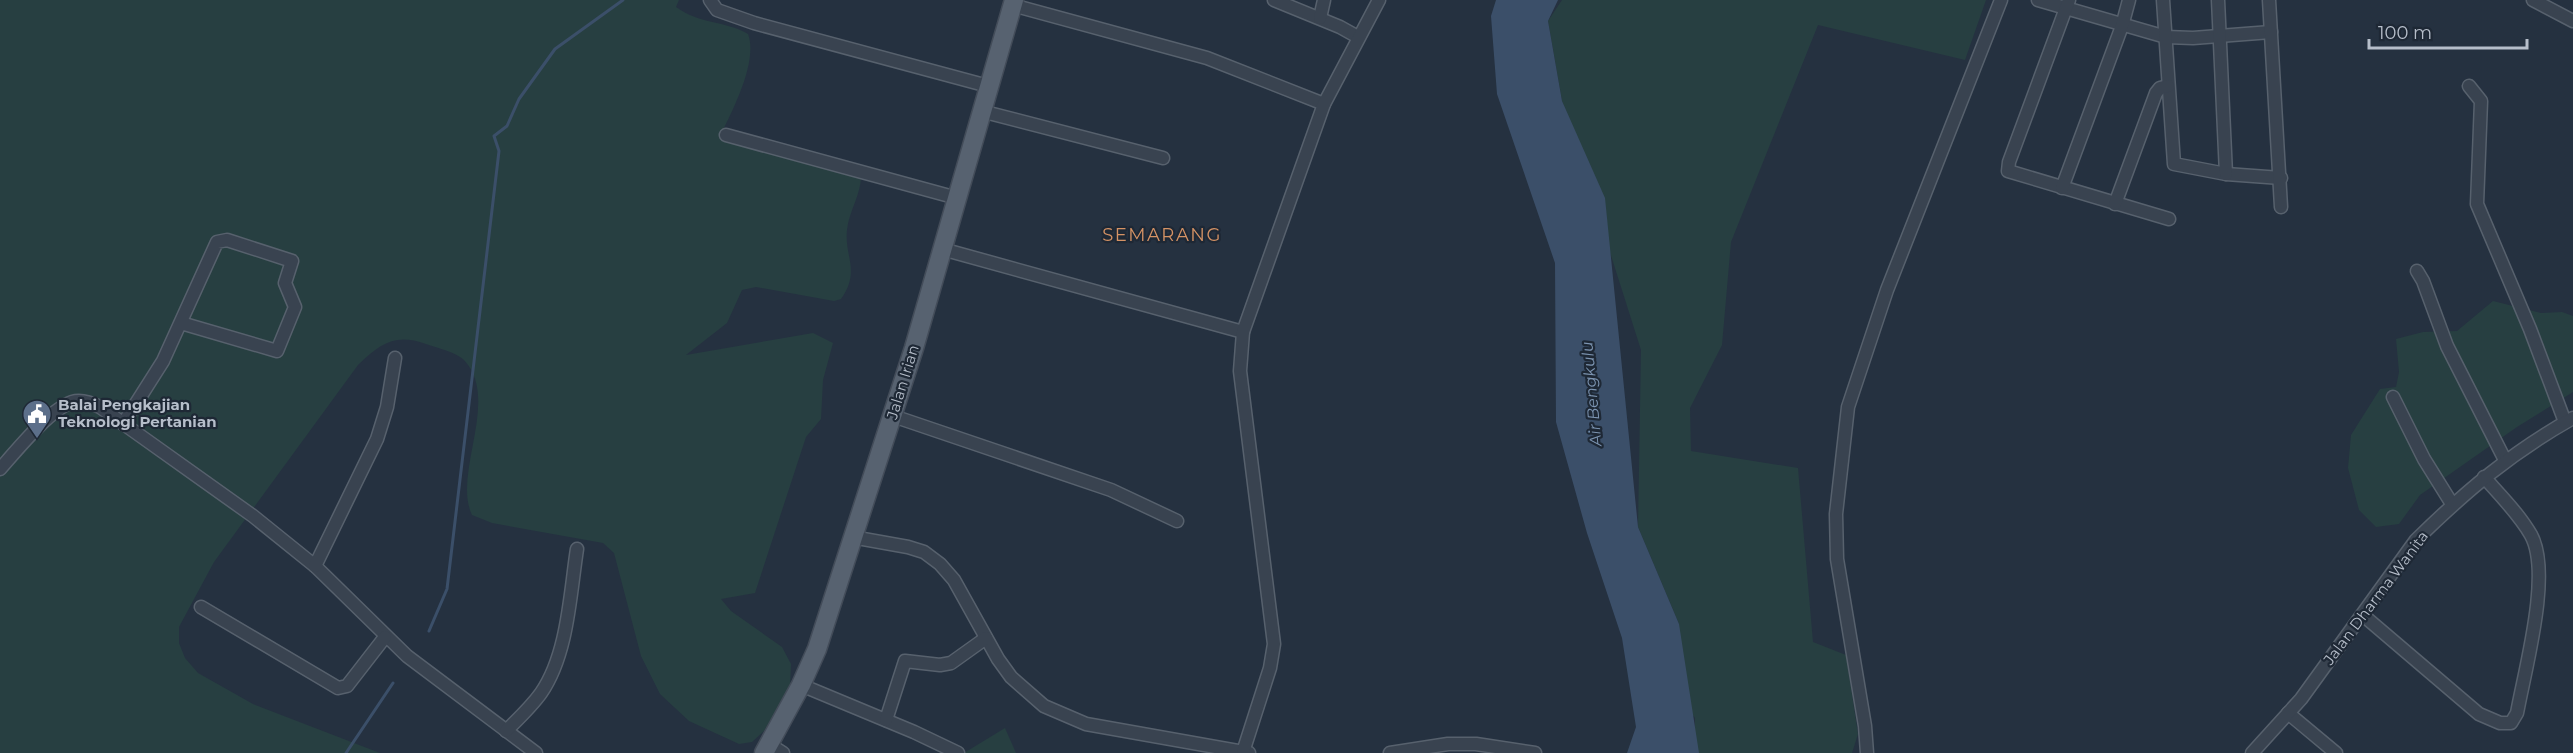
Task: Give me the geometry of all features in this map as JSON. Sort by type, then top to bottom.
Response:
[{"type":"main road","name":"Jalan Irian","points":[[772,750],[817,649],[893,416],[1013,2]]},
{"type":"street","points":[[710,0],[717,10],[754,23],[988,86]]},
{"type":"street","points":[[1274,0],[1320,18],[1358,37]]},
{"type":"street","points":[[1320,18],[1324,0]]},
{"type":"street","points":[[1243,752],[1270,668],[1274,644],[1240,371],[1243,332],[1324,104],[1379,0]]},
{"type":"street","points":[[1867,753],[1865,726],[1838,559],[1836,514],[1845,424],[1854,384],[1883,301],[2001,0]]},
{"type":"street","points":[[2038,0],[2068,4],[2122,26],[2166,37],[2271,32]]},
{"type":"street","points":[[2062,188],[2122,26],[2129,0]]},
{"type":"street","points":[[2163,0],[2174,164],[2226,174],[2281,178]]},
{"type":"street","points":[[2218,0],[2222,36],[2226,174]]},
{"type":"street","points":[[2269,0],[2282,207]]},
{"type":"street","points":[[2533,0],[2573,21]]},
{"type":"street","points":[[1013,2],[1207,58],[1324,104]]},
{"type":"street","points":[[2068,4],[2007,168],[2009,173],[2169,219]]},
{"type":"street","points":[[2115,204],[2156,93],[2160,88],[2168,86]]},
{"type":"street","points":[[2469,86],[2481,101],[2477,204],[2569,420]]},
{"type":"street","points":[[981,111],[1164,158]]},
{"type":"street","points":[[726,135],[957,198]]},
{"type":"street","points":[[123,424],[163,361],[214,245],[220,240],[234,241],[291,261],[285,283],[295,307],[277,351],[181,323]]},
{"type":"street","points":[[942,249],[1243,332]]},
{"type":"street","points":[[2417,271],[2423,281],[2447,346],[2505,460]]},
{"type":"street","points":[[315,566],[377,440],[387,407],[395,358]]},
{"type":"street","points":[[2392,398],[2424,459],[2452,504]]},
{"type":"street","points":[[0,469],[50,417],[74,402],[95,404],[216,489],[315,566],[385,636],[536,753]]},
{"type":"street","points":[[893,416],[1111,490],[1177,521]]},
{"type":"street","name":"Jalan Dharma Wanita","points":[[2252,753],[2288,713],[2364,616],[2416,540],[2452,504],[2505,460],[2569,420]]},
{"type":"street","points":[[2364,616],[2479,714],[2500,723],[2511,723],[2517,713],[2535,616],[2539,557],[2531,535],[2484,477]]},
{"type":"street","points":[[852,537],[908,547],[924,552],[940,564],[954,580],[1011,677],[1044,706],[1062,716],[1086,724],[1188,740],[1249,753]]},
{"type":"street","points":[[506,731],[530,706],[548,681],[563,631],[577,549]]},
{"type":"street","points":[[201,607],[338,688],[347,686],[385,636]]},
{"type":"street","points":[[886,720],[905,661],[940,665],[951,663],[986,638]]},
{"type":"street","points":[[801,685],[886,720],[957,753]]},
{"type":"street","points":[[2288,713],[2336,753]]},
{"type":"street","points":[[1390,753],[1448,744],[1476,744],[1535,753]]},
{"type":"green space","points":[[0,0],[679,0],[676,7],[685,13],[730,26],[748,34],[750,57],[747,70],[722,132],[723,141],[861,174],[860,188],[847,230],[850,280],[841,299],[834,301],[756,287],[742,290],[727,323],[686,355],[813,333],[833,343],[823,380],[821,419],[806,437],[755,593],[721,599],[731,611],[782,647],[791,664],[790,688],[764,731],[752,742],[739,744],[689,721],[660,694],[641,656],[614,553],[603,543],[492,523],[472,515],[467,498],[478,415],[478,395],[474,376],[464,360],[446,350],[415,341],[397,340],[381,346],[358,365],[214,562],[179,627],[179,643],[185,658],[198,673],[253,704],[380,753],[0,753]]},
{"type":"green space","points":[[1562,0],[1986,0],[1965,60],[1818,25],[1731,242],[1722,345],[1690,408],[1691,451],[1798,468],[1813,642],[1846,655],[1858,734],[1852,753],[1695,753],[1695,718],[1669,681],[1679,624],[1638,527],[1641,350],[1562,101],[1548,21]]},
{"type":"green space","points":[[2493,301],[2541,313],[2562,312],[2573,316],[2573,392],[2517,427],[2420,495],[2399,524],[2376,527],[2359,510],[2348,468],[2351,435],[2380,389],[2396,387],[2399,372],[2396,339],[2423,332],[2457,331]]},
{"type":"green space","points":[[1005,728],[1016,753],[964,753]]},
{"type":"water","name":"Air Bengkulu","points":[[1496,0],[1558,0],[1548,21],[1562,101],[1605,198],[1638,527],[1679,624],[1699,753],[1627,753],[1636,727],[1622,638],[1587,533],[1556,422],[1555,263],[1497,94],[1491,16]]},
{"type":"waterway","points":[[429,631],[447,589],[499,151],[494,136],[507,126],[519,99],[555,49],[623,0]]},
{"type":"waterway","points":[[346,753],[393,683]]},
{"type":"place","name":"Balai Pengkajian Teknologi Pertanian","points":[[37,440]]},
{"type":"district","name":"SEMARANG","points":[[1162,235]]}]
